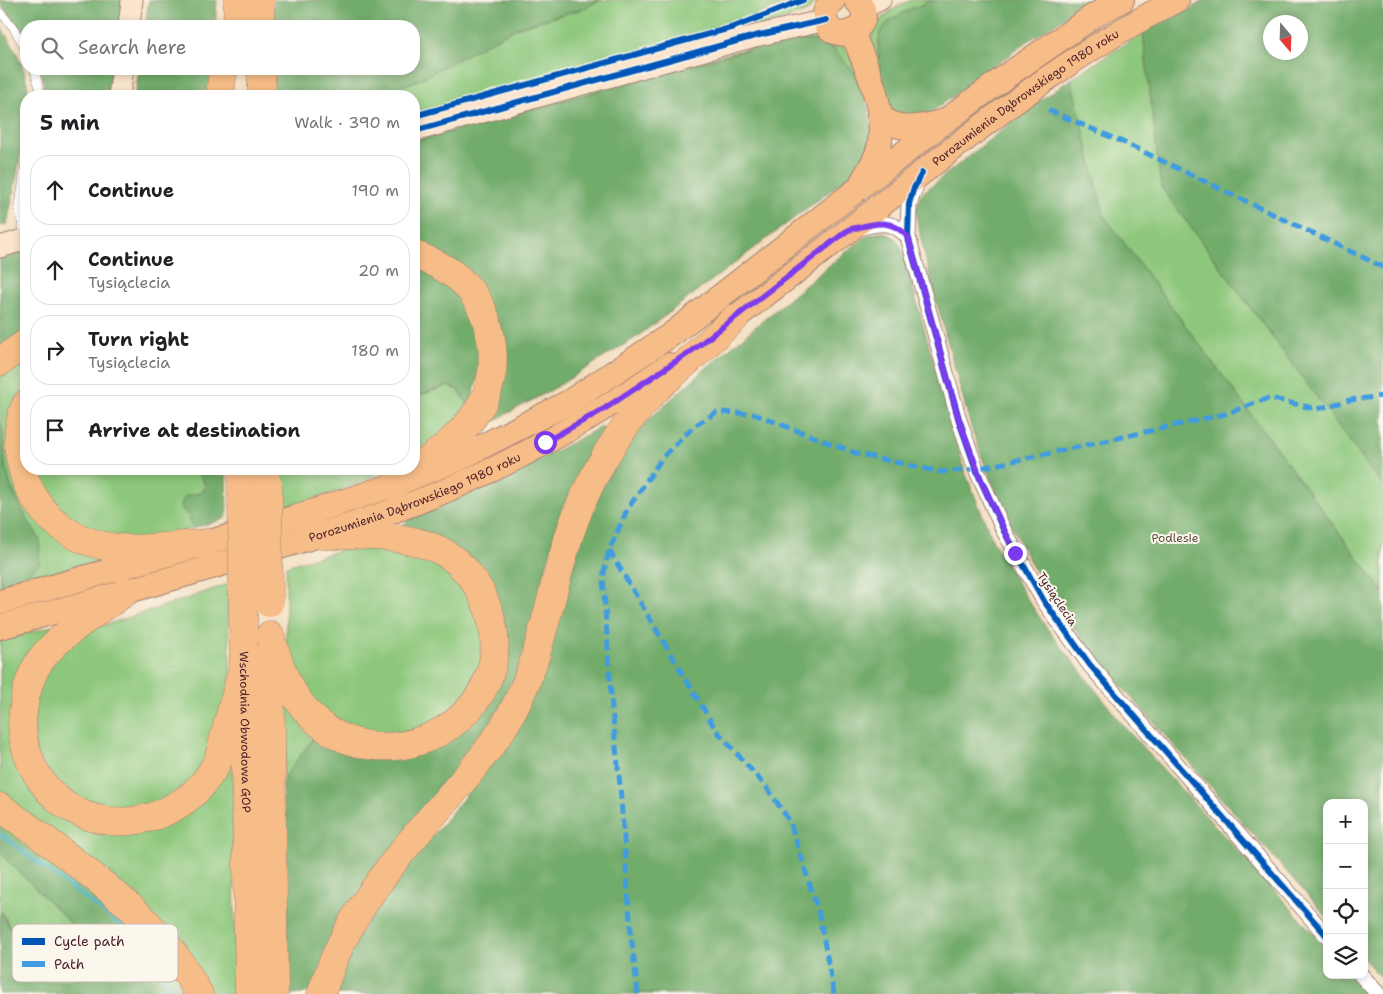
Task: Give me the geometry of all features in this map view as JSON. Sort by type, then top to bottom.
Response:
[{"type":"highway","points":[[241,19],[260,0]]},
{"type":"highway","points":[[221,90],[222,75]]},
{"type":"highway","points":[[238,75],[238,90]]},
{"type":"highway","points":[[261,75],[262,90]]},
{"type":"highway","points":[[420,257],[456,277],[471,291],[482,310],[488,327],[493,359],[490,382],[484,399],[462,431],[420,465]]},
{"type":"highway","points":[[321,994],[340,945],[356,918],[391,866],[484,755],[503,728],[522,693],[540,641],[563,553],[575,518],[604,460],[632,418],[652,394],[734,318]]},
{"type":"highway","points":[[0,362],[20,347]]},
{"type":"highway","points":[[20,422],[18,449],[20,460]]},
{"type":"highway","points":[[24,475],[32,495],[40,508],[68,533],[82,539],[118,548],[206,543]]},
{"type":"highway","points":[[393,485],[407,475]]},
{"type":"highway","name":"Wschodnia Obwodowa GOP","points":[[249,479],[256,606],[244,664],[249,994]]},
{"type":"highway","points":[[270,634],[288,684],[307,712],[329,729],[357,743],[388,747],[428,739],[446,730],[461,718],[481,693],[487,679],[494,644],[491,618],[479,588],[471,576],[450,556],[406,538],[322,535]]},
{"type":"highway","points":[[127,591],[50,649],[38,665],[25,694],[22,722],[26,751],[43,784],[63,804],[86,816],[115,822],[146,819],[176,808],[188,799],[207,780],[218,760],[244,664]]},
{"type":"highway","name":"Wschodnia Obwodowa GOP","points":[[256,606],[270,634],[274,994]]},
{"type":"highway","points":[[0,807],[47,840],[119,897],[149,924]]},
{"type":"highway","points":[[178,960],[199,994]]},
{"type":"main road","name":"Porozumienia Dąbrowskiego 1980 roku","points":[[420,474],[460,458],[569,402],[672,334],[945,121],[1035,56],[1095,15],[1122,0]]},
{"type":"main road","name":"Porozumienia Dąbrowskiego 1980 roku","points":[[0,627],[322,535],[418,502],[481,475],[545,442],[612,404],[690,352],[1008,105],[1056,71],[1135,22],[1177,0]]},
{"type":"main road","points":[[829,10],[830,27],[835,32],[844,34],[852,32],[859,27],[866,3]]},
{"type":"main road","points":[[852,32],[868,70],[879,115],[879,147],[857,190]]},
{"type":"main road","points":[[879,115],[904,128],[913,128],[945,121]]},
{"type":"main road","name":"Porozumienia Dąbrowskiego 1980 roku","points":[[0,602],[300,516],[418,475]]},
{"type":"street","points":[[130,20],[132,0]]},
{"type":"street","points":[[420,129],[746,39],[829,10]]},
{"type":"street","points":[[120,90],[122,75]]},
{"type":"street","name":"Tysiąclecia","points":[[922,173],[913,190],[909,204],[908,237],[946,376],[970,454],[997,518],[1028,576],[1063,629],[1090,665],[1325,934]]},
{"type":"street","points":[[848,230],[877,223],[886,223],[894,225],[908,237]]},
{"type":"street","points":[[0,247],[20,241]]},
{"type":"street","points":[[1365,979],[1378,994]]},
{"type":"lane","points":[[0,12],[14,27],[20,38]]},
{"type":"lane","points":[[36,75],[40,90]]},
{"type":"green space","points":[[0,0],[125,0],[122,20],[20,20],[20,30],[0,3]]},
{"type":"green space","points":[[149,0],[217,0],[215,20],[146,20]]},
{"type":"green space","points":[[274,0],[601,0],[582,9],[518,27],[418,80],[392,90],[274,90],[274,75],[420,75],[420,20],[274,20]]},
{"type":"green space","points":[[601,0],[795,0],[730,25],[420,111],[420,90],[392,90],[418,80],[518,27],[582,9]]},
{"type":"green space","points":[[808,0],[817,0],[807,12],[764,26],[420,123],[420,116],[737,28],[798,6]]},
{"type":"green space","points":[[911,0],[934,0],[900,14],[878,42],[878,54],[886,103],[872,56],[871,43],[873,31],[880,20],[892,10]]},
{"type":"green space","points":[[934,0],[1092,0],[1028,41],[930,113],[905,121],[891,111],[886,103],[880,70],[879,36],[881,30],[891,20]]},
{"type":"green space","points":[[1206,0],[1383,0],[1383,486],[1161,187],[1143,33]]},
{"type":"green space","points":[[0,26],[19,59],[20,75],[25,75],[28,90],[20,90],[20,158],[7,224],[0,226]]},
{"type":"green space","points":[[1143,33],[1161,187],[1383,486],[1383,592],[1104,216],[1071,79]]},
{"type":"green space","points":[[800,35],[828,38],[839,43],[850,56],[866,99],[854,72],[830,45],[772,43],[420,140],[420,136],[623,80]]},
{"type":"green space","points":[[803,40],[819,41],[830,45],[854,72],[866,99],[874,136],[863,166],[638,336],[553,389],[484,426],[475,428],[498,342],[420,254],[420,140],[772,43]]},
{"type":"green space","points":[[42,75],[115,75],[113,90],[45,90]]},
{"type":"green space","points":[[138,75],[212,75],[211,90],[136,90]]},
{"type":"green space","name":"Podlesie","points":[[1071,79],[1104,216],[1383,592],[1383,980],[1368,963],[1368,799],[1323,799],[1323,913],[1098,660],[1067,619],[1033,568],[989,476],[971,427],[930,278],[916,210],[921,194],[1032,106]]},
{"type":"green space","points":[[884,232],[895,238],[901,247],[965,472],[993,541],[1022,591],[1046,627],[1126,729],[1323,944],[1323,979],[1356,979],[1369,994],[330,994],[349,952],[385,894],[467,794],[593,501],[632,437],[648,420],[712,363],[868,235]]},
{"type":"green space","points":[[20,254],[20,339],[0,352],[0,259]]},
{"type":"green space","points":[[420,267],[428,270],[466,302],[484,352],[470,407],[458,390],[448,386],[420,395]]},
{"type":"green space","points":[[20,359],[20,394],[15,404],[13,473],[124,558],[0,590],[0,586],[29,573],[40,540],[11,487],[5,464],[3,434],[0,422],[0,376]]},
{"type":"green space","points":[[448,386],[458,390],[470,407],[453,428],[420,450],[420,395]]},
{"type":"green space","points":[[0,422],[3,434],[5,464],[11,487],[40,540],[39,564],[29,573],[0,586]]},
{"type":"green space","points":[[601,427],[605,429],[604,433],[563,506],[513,689],[312,991],[301,994],[282,994],[283,779],[318,732],[455,737],[501,620],[407,532],[403,525],[408,520],[506,476]]},
{"type":"green space","points":[[33,475],[200,475],[204,483],[205,489],[200,493],[186,496],[181,507],[194,528],[162,538],[129,541],[68,524]]},
{"type":"green space","points":[[200,475],[226,475],[227,516],[224,519],[194,528],[181,507],[182,501],[186,496],[200,493],[205,489]]},
{"type":"green space","points":[[283,475],[374,475],[349,487],[283,507]]},
{"type":"green space","points":[[355,546],[406,552],[427,559],[445,572],[461,588],[483,620],[481,675],[437,727],[368,738],[314,705],[286,652],[286,566]]},
{"type":"green space","points":[[227,584],[231,683],[200,779],[130,815],[68,798],[34,750],[35,686],[80,633]]},
{"type":"green space","points":[[70,621],[32,654],[29,779],[148,828],[232,739],[236,994],[207,994],[178,966],[178,924],[134,924],[0,795],[0,641]]},
{"type":"green space","points":[[281,687],[318,732],[283,779]]},
{"type":"green space","points":[[0,820],[131,919],[135,924],[72,924],[0,853]]},
{"type":"green space","points":[[0,853],[72,924],[12,924],[12,931],[3,913],[0,912]]},
{"type":"green space","points":[[0,912],[12,932],[12,982],[178,982],[178,978],[191,994],[0,994]]},
{"type":"waterway","points":[[0,834],[119,924]]},
{"type":"waterway","points":[[167,982],[177,994]]},
{"type":"marked path","points":[[1048,110],[1125,143],[1383,267]]},
{"type":"marked path","points":[[638,994],[631,934],[620,785],[612,709],[603,577],[609,550],[627,510],[662,458],[693,427],[717,412],[754,414],[858,454],[940,472],[976,469],[1225,414],[1269,398],[1317,409],[1350,400],[1383,396]]},
{"type":"marked path","points":[[609,550],[716,730],[768,789],[790,822],[819,914],[834,994]]},
{"type":"cycle path","points":[[420,114],[734,27],[803,0]]},
{"type":"cycle path","points":[[420,129],[755,36],[826,20]]},
{"type":"cycle path","points":[[922,173],[913,190],[909,204],[908,237],[959,420],[976,469],[1004,531],[1044,601],[1090,665],[1325,934]]},
{"type":"route","points":[[545,442],[604,409],[690,352],[848,230],[877,223],[886,223],[902,230],[908,237],[946,376],[970,454],[990,504],[1015,553]]}]
